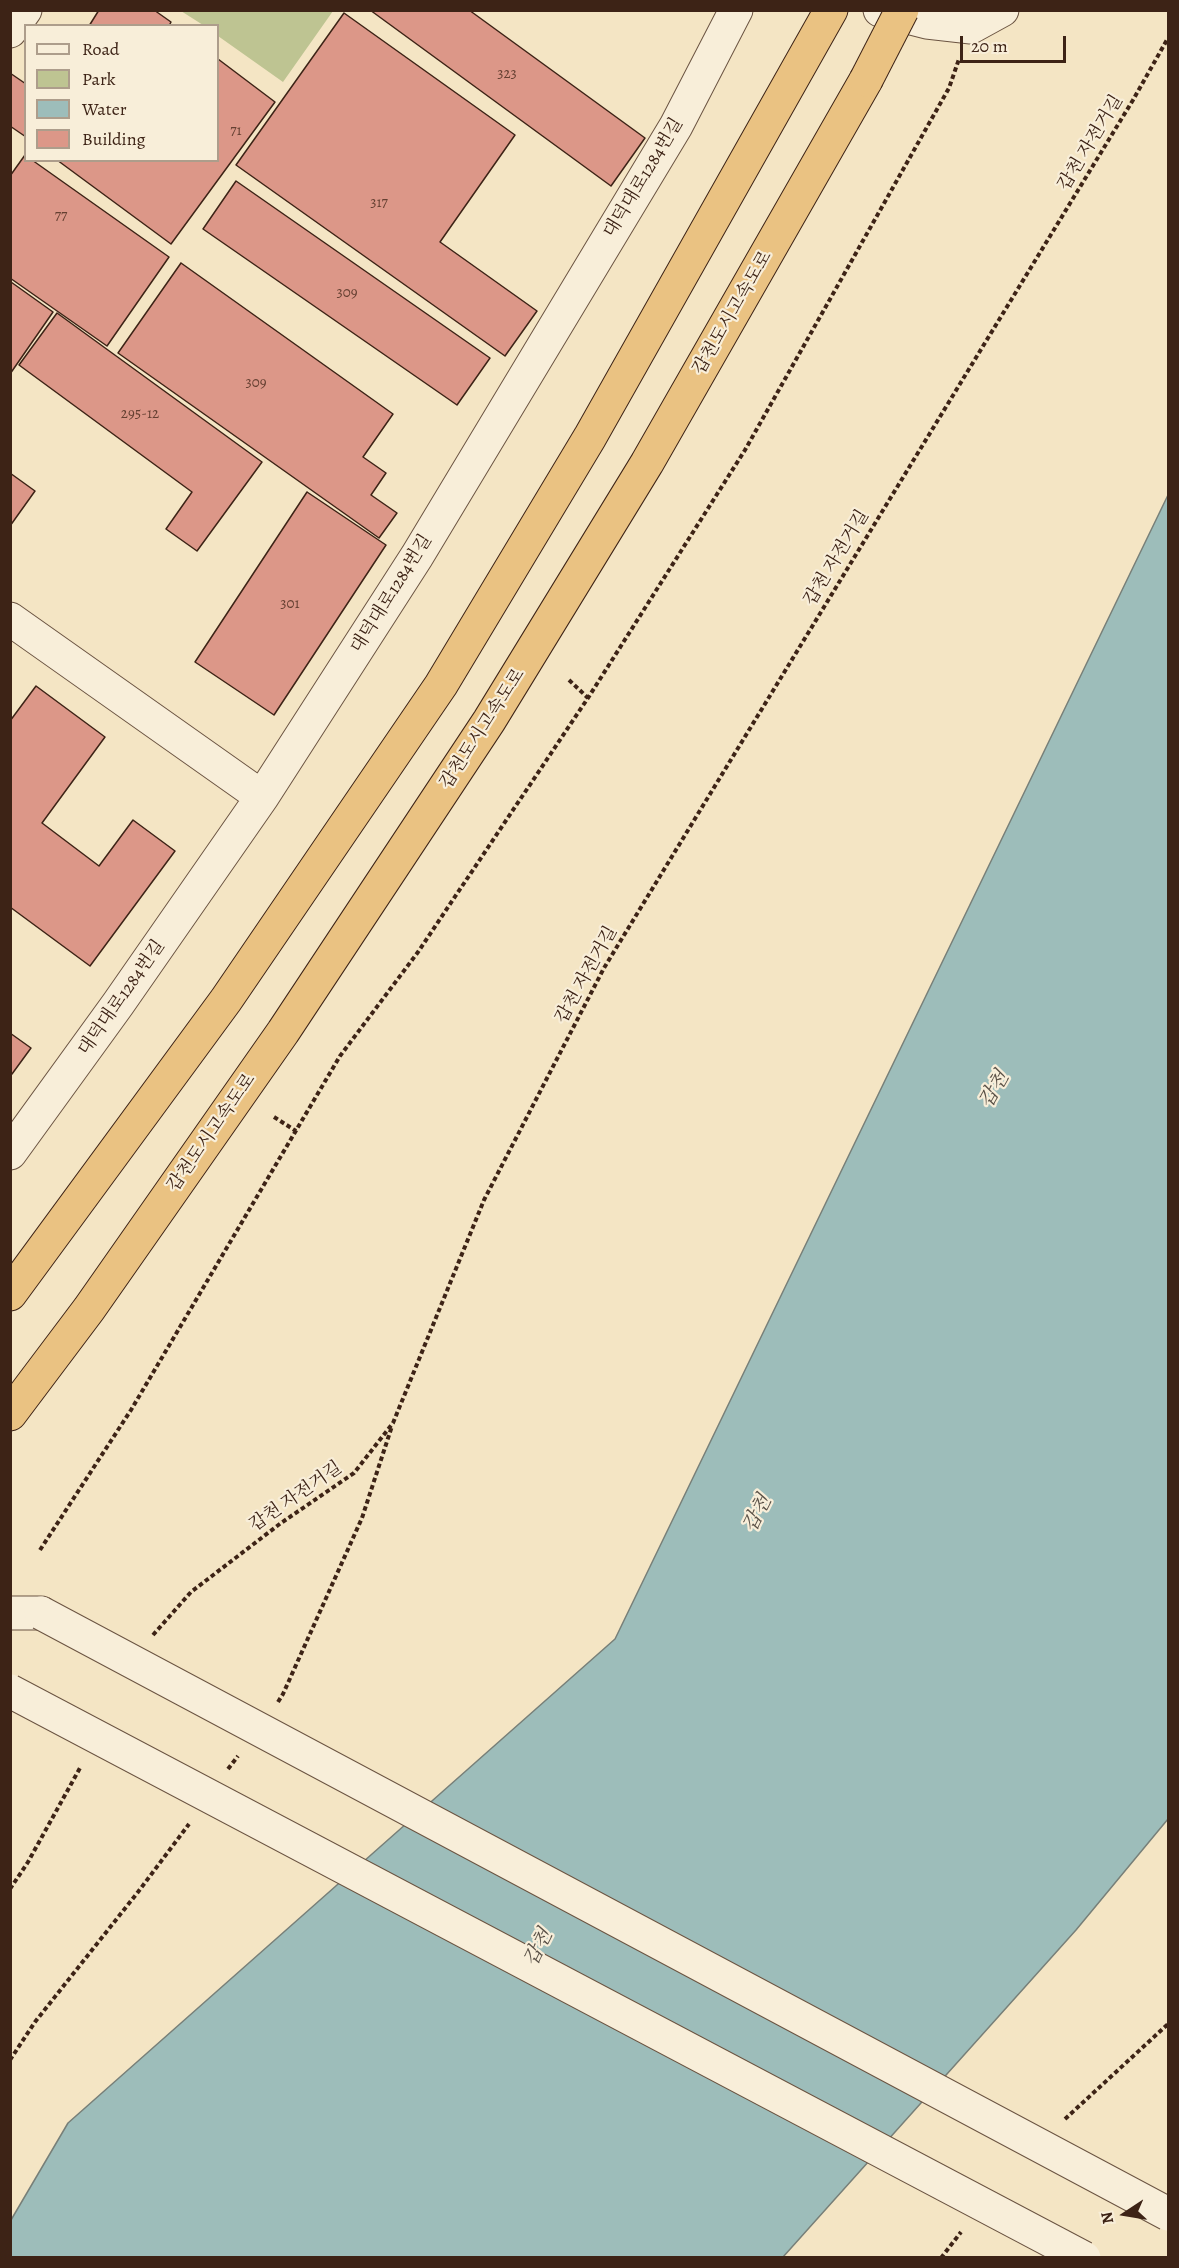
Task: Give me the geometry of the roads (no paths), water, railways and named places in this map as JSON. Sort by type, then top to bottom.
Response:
[{"type":"highway","points":[[10,1294],[226,1000],[441,685],[590,437],[831,10]]},
{"type":"highway","name":"갑천도시고속도로","points":[[10,1414],[89,1309],[283,1032],[489,721],[647,463],[866,80],[902,10]]},
{"type":"street","points":[[10,31],[24,10]]},
{"type":"street","name":"대덕대로1284번길","points":[[10,1153],[99,1032],[262,797],[448,505],[676,126],[736,10]]},
{"type":"street","points":[[880,10],[927,22],[971,27],[1002,10]]},
{"type":"street","points":[[10,619],[262,797]]},
{"type":"street","points":[[26,1613],[1168,2214]]},
{"type":"street","points":[[10,1692],[1084,2258]]},
{"type":"water","name":"갑천","points":[[1168,495],[1168,1819],[1076,1930],[783,2257],[11,2258],[11,2220],[68,2123],[615,1639]]}]
